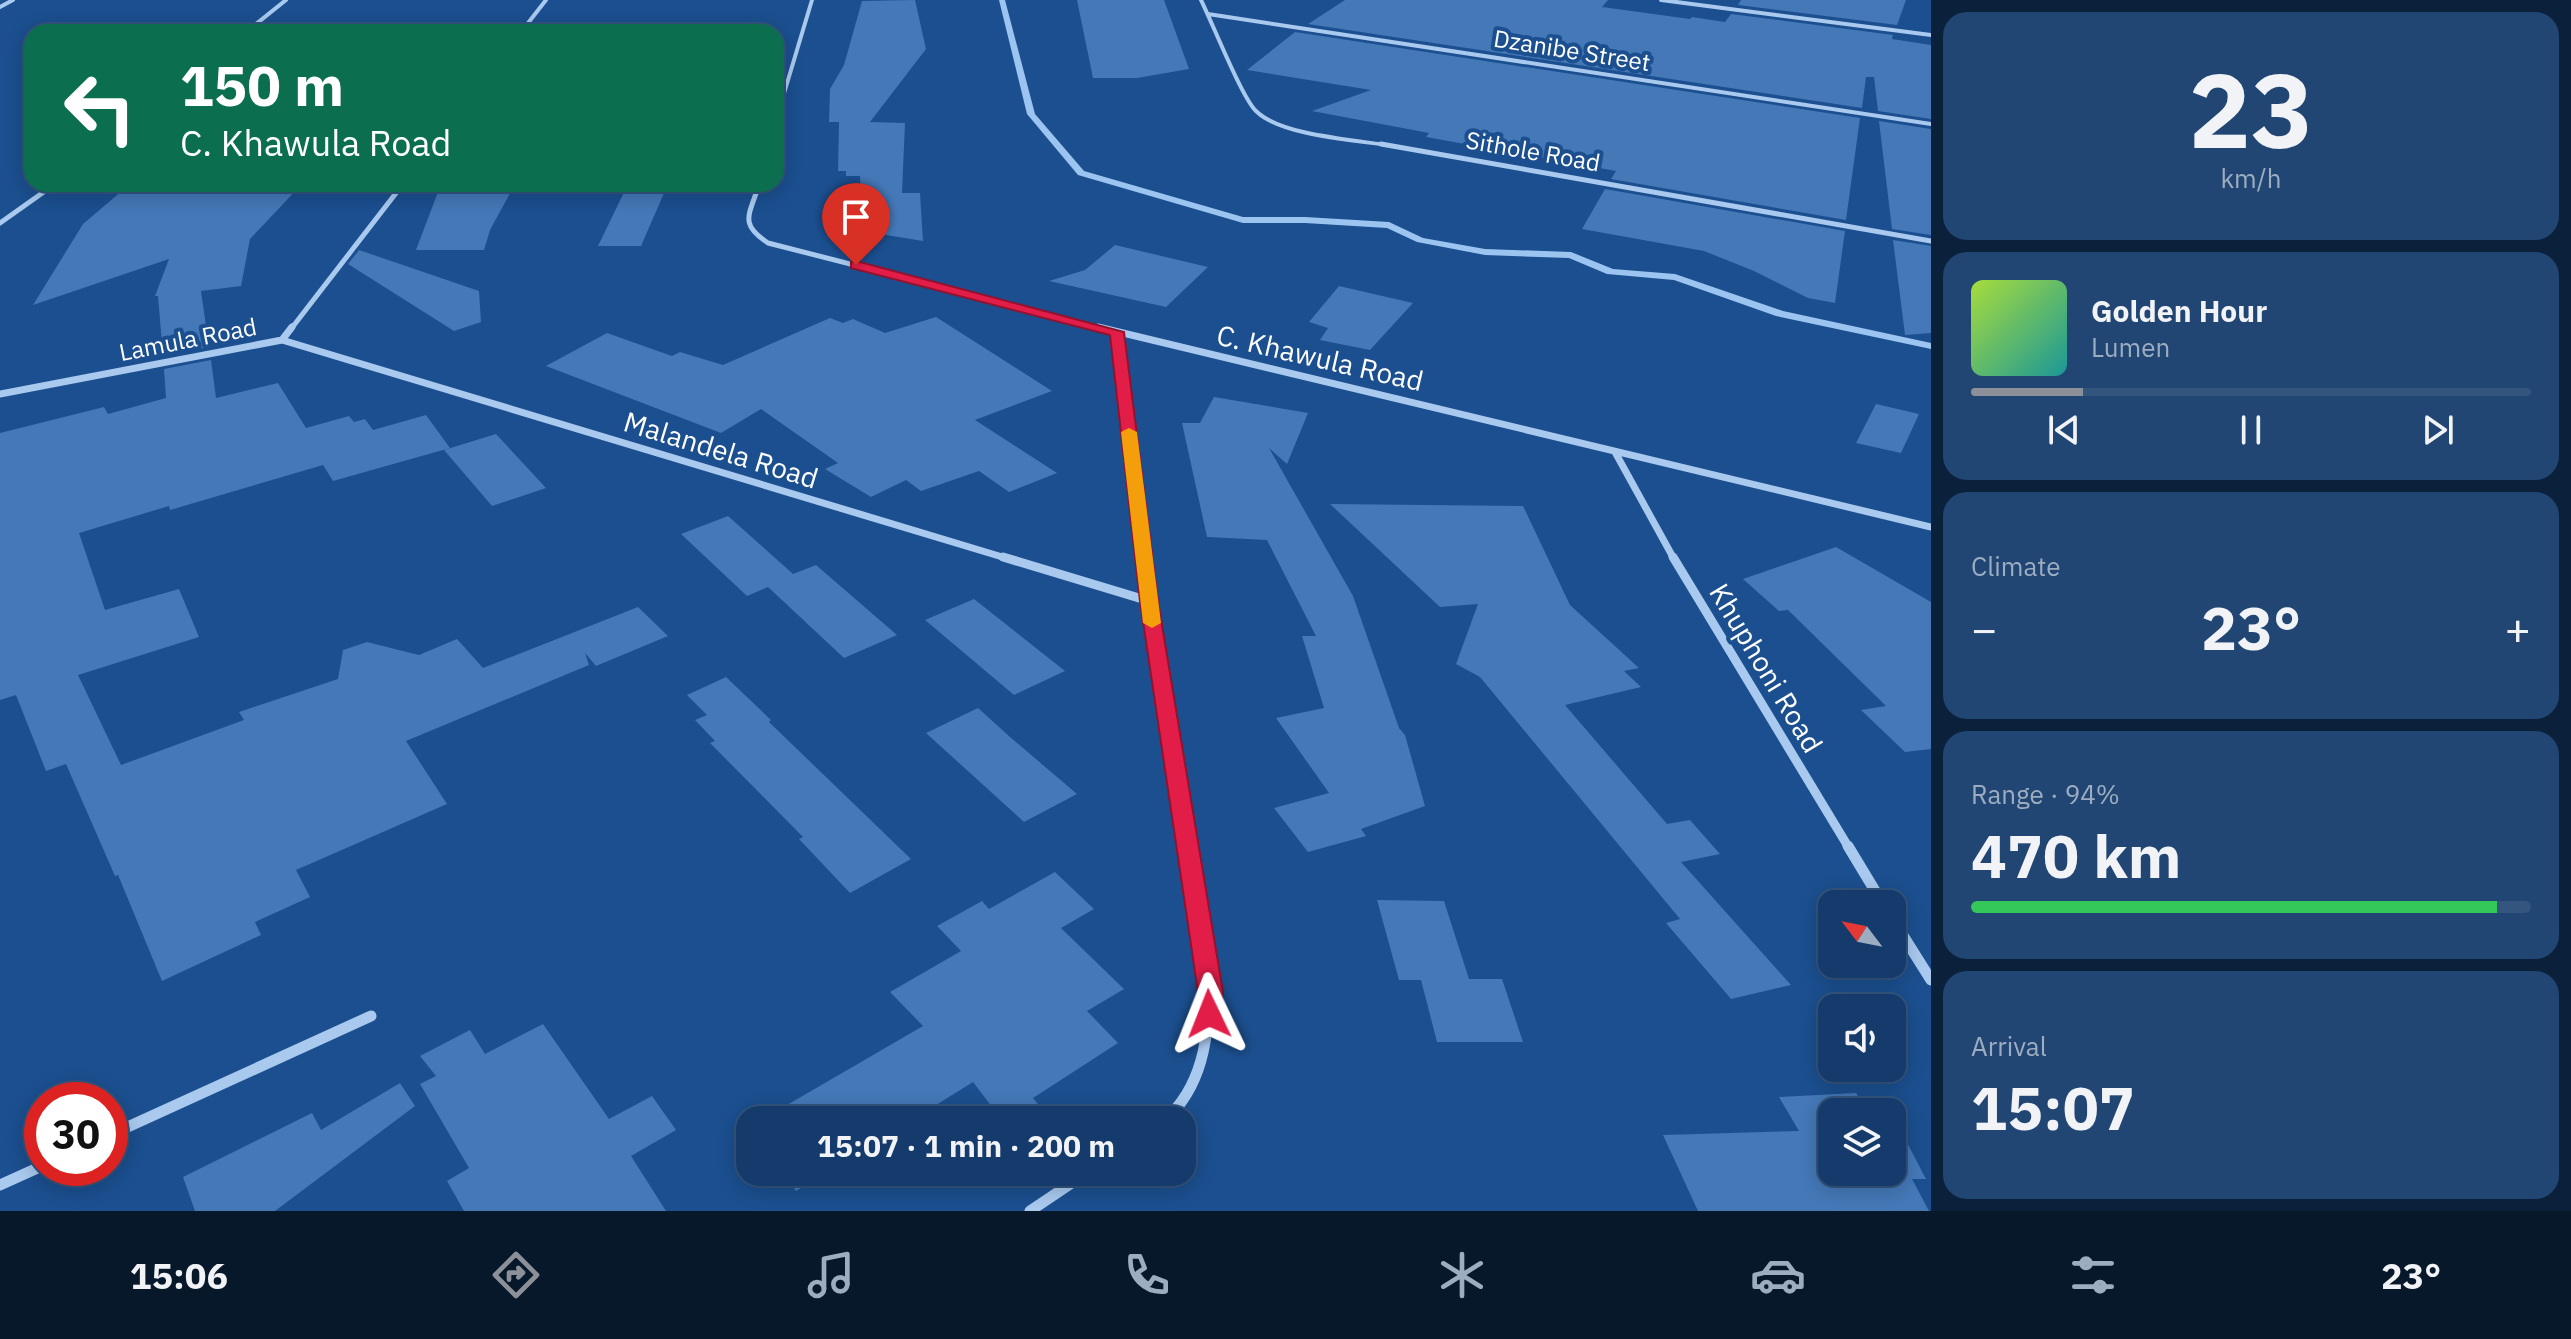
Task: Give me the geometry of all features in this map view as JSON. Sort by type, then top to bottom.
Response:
[{"type":"street","points":[[0,5],[13,0]]},
{"type":"street","points":[[256,24],[286,0]]},
{"type":"street","points":[[527,24],[546,0]]},
{"type":"street","points":[[784,93],[812,0]]},
{"type":"street","name":"Sithole Road","points":[[1201,0],[1254,110],[1271,122],[1289,128],[1931,241]]},
{"type":"street","points":[[1661,0],[1931,35]]},
{"type":"street","name":"Dzanibe Street","points":[[1208,14],[1931,124]]},
{"type":"street","points":[[0,223],[44,192]]},
{"type":"street","name":"Lamula Road","points":[[0,394],[282,340],[397,192]]},
{"type":"street","name":"C. Khawula Road","points":[[757,192],[748,223],[751,232],[768,243],[1117,332],[1931,527]]},
{"type":"street","points":[[1117,332],[1149,601],[1210,992],[1208,1036],[1199,1072],[1179,1106]]},
{"type":"street","name":"Malandela Road","points":[[282,340],[1149,601]]},
{"type":"street","name":"Khuphoni Road","points":[[1615,452],[1689,586],[1874,890]]},
{"type":"street","points":[[1906,940],[1931,980]]},
{"type":"street","points":[[128,1127],[371,1016]]},
{"type":"street","points":[[0,1185],[24,1174]]},
{"type":"street","points":[[1030,1211],[1067,1186]]},
{"type":"building","points":[[915,0],[926,49],[870,122],[905,123],[902,193],[920,193],[923,241],[862,231],[860,176],[846,176],[846,171],[838,171],[839,122],[829,122],[830,89],[844,65],[862,1]]},
{"type":"building","points":[[1077,0],[1164,0],[1189,69],[1137,78],[1093,78]]},
{"type":"building","points":[[1345,0],[1608,0],[1602,7],[1725,22],[1731,14],[1893,35],[1892,39],[1931,45],[1931,119],[1878,111],[1874,77],[1866,77],[1862,108],[1308,24]]},
{"type":"building","points":[[1741,0],[1906,0],[1897,25],[1738,5]]},
{"type":"building","points":[[1295,32],[1860,118],[1846,220],[1611,179],[1616,171],[1426,137],[1429,133],[1312,111],[1371,90],[1247,70]]},
{"type":"building","points":[[1879,121],[1931,129],[1931,235],[1892,229]]},
{"type":"building","points":[[1605,189],[1845,231],[1835,303],[1808,298],[1704,251],[1582,229]]},
{"type":"building","points":[[121,192],[294,192],[250,239],[241,286],[201,291],[209,347],[163,356],[158,296],[155,296],[169,259],[33,305],[83,224]]},
{"type":"building","points":[[438,192],[511,192],[490,230],[484,250],[416,250]]},
{"type":"building","points":[[624,192],[665,192],[641,246],[598,246]]},
{"type":"building","points":[[1893,240],[1931,246],[1931,333],[1905,335]]},
{"type":"building","points":[[1115,245],[1208,267],[1166,307],[1049,281],[1085,270]]},
{"type":"building","points":[[359,250],[479,291],[481,322],[454,331],[348,264]]},
{"type":"building","points":[[1339,286],[1413,303],[1370,350],[1320,340],[1328,328],[1309,322]]},
{"type":"building","points":[[936,317],[1052,391],[975,420],[1057,473],[1009,492],[979,471],[921,491],[906,480],[871,497],[825,469],[838,463],[761,409],[721,433],[546,366],[607,333],[672,356],[680,352],[723,365],[830,318],[843,323],[853,319],[885,333]]},
{"type":"building","points":[[211,360],[216,398],[278,383],[306,428],[349,416],[354,422],[365,419],[373,430],[426,415],[450,448],[333,481],[323,465],[79,533],[105,610],[179,589],[199,637],[78,675],[121,765],[244,720],[239,712],[338,679],[343,650],[367,642],[419,655],[457,639],[483,668],[638,607],[668,636],[596,666],[585,653],[589,665],[406,741],[447,804],[296,870],[310,897],[255,922],[261,935],[162,981],[118,875],[115,876],[66,764],[46,771],[16,695],[0,700],[0,433],[104,407],[108,414],[166,398],[164,369]]},
{"type":"building","points":[[1214,397],[1308,413],[1287,464],[1269,448],[1353,596],[1399,728],[1405,735],[1425,806],[1361,829],[1366,836],[1308,852],[1274,808],[1329,793],[1276,718],[1324,708],[1302,636],[1316,636],[1267,540],[1207,537],[1182,423],[1200,423]]},
{"type":"building","points":[[1876,404],[1919,414],[1901,453],[1856,443]]},
{"type":"building","points":[[496,434],[546,488],[492,506],[444,450]]},
{"type":"building","points":[[1330,504],[1523,506],[1570,605],[1639,668],[1624,671],[1641,687],[1565,705],[1667,824],[1690,820],[1720,854],[1681,862],[1791,985],[1731,999],[1666,923],[1680,919],[1480,677],[1456,664],[1478,604],[1440,607]]},
{"type":"building","points":[[728,516],[793,574],[816,565],[897,635],[844,658],[768,587],[747,596],[681,534]]},
{"type":"building","points":[[1836,547],[1931,602],[1931,749],[1905,752],[1861,710],[1886,706],[1788,610],[1779,611],[1743,579]]},
{"type":"building","points":[[974,599],[1065,671],[1014,695],[925,620]]},
{"type":"building","points":[[726,677],[911,859],[850,893],[799,839],[803,837],[710,743],[715,741],[695,720],[707,715],[687,695]]},
{"type":"building","points":[[978,708],[1077,794],[1024,822],[926,733]]},
{"type":"building","points":[[1055,872],[1094,909],[1061,928],[1124,989],[1087,1011],[1118,1043],[1033,1098],[1040,1106],[991,1106],[973,1082],[934,1106],[785,1106],[923,1026],[890,992],[961,951],[937,926],[982,901],[989,909]]},
{"type":"building","points":[[1377,900],[1444,901],[1469,979],[1502,979],[1523,1042],[1437,1042],[1421,980],[1399,980]]},
{"type":"building","points":[[543,1024],[609,1119],[652,1096],[676,1130],[631,1156],[666,1211],[464,1211],[447,1181],[469,1168],[420,1084],[436,1076],[420,1056],[470,1030],[485,1054]]},
{"type":"building","points":[[400,1083],[415,1106],[275,1211],[195,1211],[183,1177],[312,1113],[321,1130]]},
{"type":"building","points":[[1856,1093],[1859,1098],[1818,1098],[1818,1186],[1906,1186],[1906,1141],[1926,1179],[1912,1179],[1929,1211],[1698,1211],[1663,1135],[1799,1131],[1779,1097]]},
{"type":"waterway","points":[[1002,0],[1031,114],[1081,173],[1243,220],[1389,225],[1420,240],[1485,252],[1571,255],[1611,272],[1675,277],[1780,314],[1931,346]]},
{"type":"slow traffic","points":[[1129,432],[1152,623]]},
{"type":"route","points":[[856,265],[1117,332],[1149,601],[1210,992],[1209,1014]]}]
